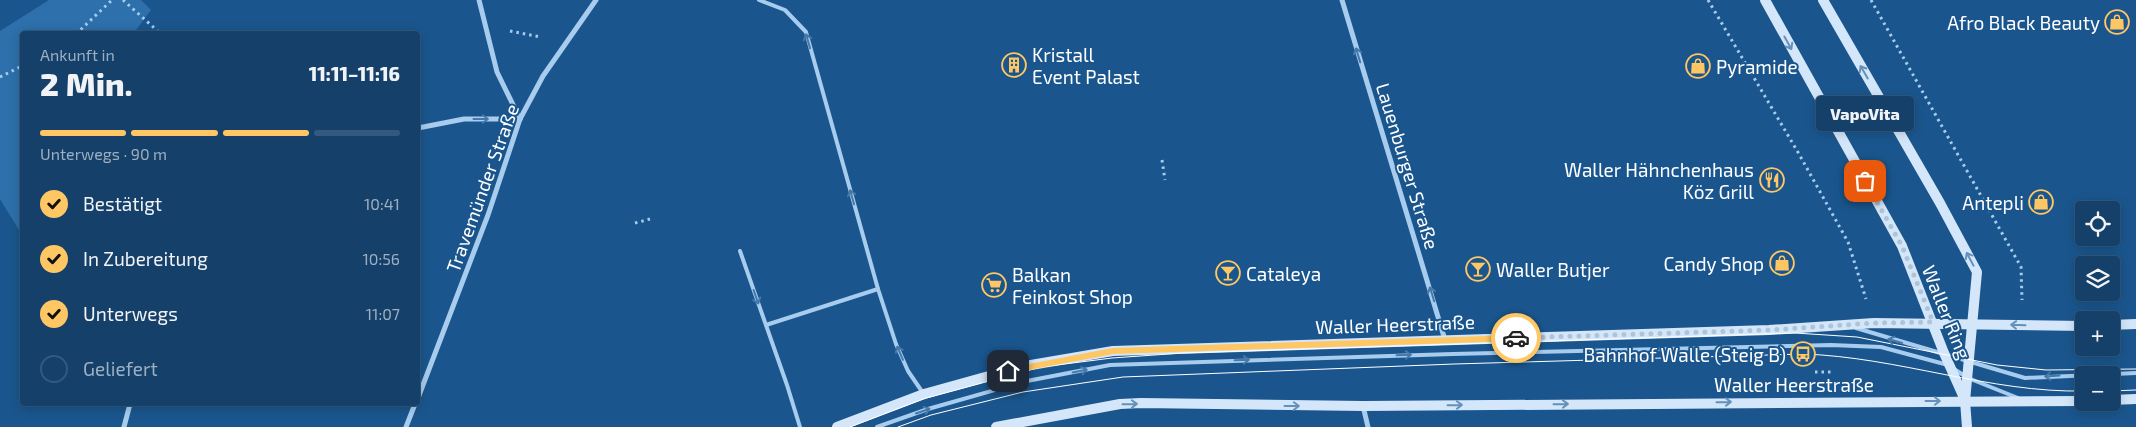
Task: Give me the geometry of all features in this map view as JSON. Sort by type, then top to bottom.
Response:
[{"type":"main road","name":"Waller Ring","points":[[1765,0],[1902,246],[1965,401]]},
{"type":"main road","name":"Waller Ring","points":[[1823,0],[1940,203],[1977,272],[1965,401],[1967,427]]},
{"type":"main road","name":"Waller Heerstraße","points":[[837,427],[924,394],[1025,366],[1113,351],[1769,330],[1874,323],[1933,322],[2075,326]]},
{"type":"main road","points":[[2120,325],[2136,324]]},
{"type":"main road","points":[[2120,400],[2136,399]]},
{"type":"main road","name":"Waller Heerstraße","points":[[996,427],[1120,404],[1363,406],[2075,400]]},
{"type":"street","points":[[420,128],[464,119],[520,119],[497,72],[479,0]]},
{"type":"street","name":"Travemünder Straße","points":[[420,393],[488,215],[520,119],[543,76],[596,0]]},
{"type":"street","name":"Lauenburger Straße","points":[[1342,0],[1446,340]]},
{"type":"street","points":[[124,427],[129,406]]},
{"type":"street","points":[[406,427],[414,406]]},
{"type":"street","points":[[1363,406],[1368,427]]},
{"type":"lane","points":[[759,0],[785,10],[806,32],[878,289],[896,344],[908,371],[924,394]]},
{"type":"lane","points":[[740,251],[800,427]]},
{"type":"lane","points":[[766,325],[878,289]]},
{"type":"lane","points":[[1847,325],[1878,336],[2025,378],[2136,373]]},
{"type":"lane","points":[[877,427],[928,409],[1027,381],[1110,365],[1831,345],[1881,347],[1950,366],[1968,378],[2028,402]]},
{"type":"path","points":[[79,31],[112,0]]},
{"type":"path","points":[[123,0],[158,31]]},
{"type":"path","points":[[1708,0],[1799,154],[1848,242],[1874,323]]},
{"type":"path","points":[[1871,0],[2021,267],[2022,325]]},
{"type":"path","points":[[485,25],[566,43]]},
{"type":"path","points":[[0,77],[20,67]]},
{"type":"path","points":[[1162,160],[1165,180]]},
{"type":"path","points":[[635,223],[650,218]]},
{"type":"path","points":[[1815,372],[1832,372]]},
{"type":"shaded area","points":[[49,0],[141,0],[151,10],[135,31],[20,31],[20,232],[0,199],[0,31]]},
{"type":"tram line","points":[[850,427],[923,399],[1041,367],[1112,358],[1183,353],[1795,333],[1857,337],[1997,365],[2046,370],[2136,369]]},
{"type":"tram line","points":[[898,427],[931,415],[1023,392],[1123,377],[1454,364],[1803,354],[1874,361],[2014,386],[2075,391]]},
{"type":"tram line","points":[[2120,391],[2136,390]]},
{"type":"way so far","points":[[1516,338],[1769,330],[1874,323],[1933,322],[1902,246],[1865,181]]},
{"type":"place","name":"Afro Black Beauty","points":[[2117,22]]},
{"type":"place","name":"Kristall Event Palast","points":[[1014,65]]},
{"type":"place","name":"Pyramide","points":[[1698,66]]},
{"type":"place","name":"Waller Hähnchenhaus Köz Grill","points":[[1772,180]]},
{"type":"place","name":"VapoVita","points":[[1865,181]]},
{"type":"place","name":"Antepli","points":[[2041,202]]},
{"type":"place","name":"Candy Shop","points":[[1782,263]]},
{"type":"place","name":"Waller Butjer","points":[[1478,269]]},
{"type":"place","name":"Cataleya","points":[[1228,273]]},
{"type":"place","name":"Balkan Feinkost Shop","points":[[994,285]]},
{"type":"place","name":"Bahnhof Walle (Steig B)","points":[[1803,354]]},
{"type":"route","points":[[1008,371],[1025,366],[1113,351],[1516,338]]}]
